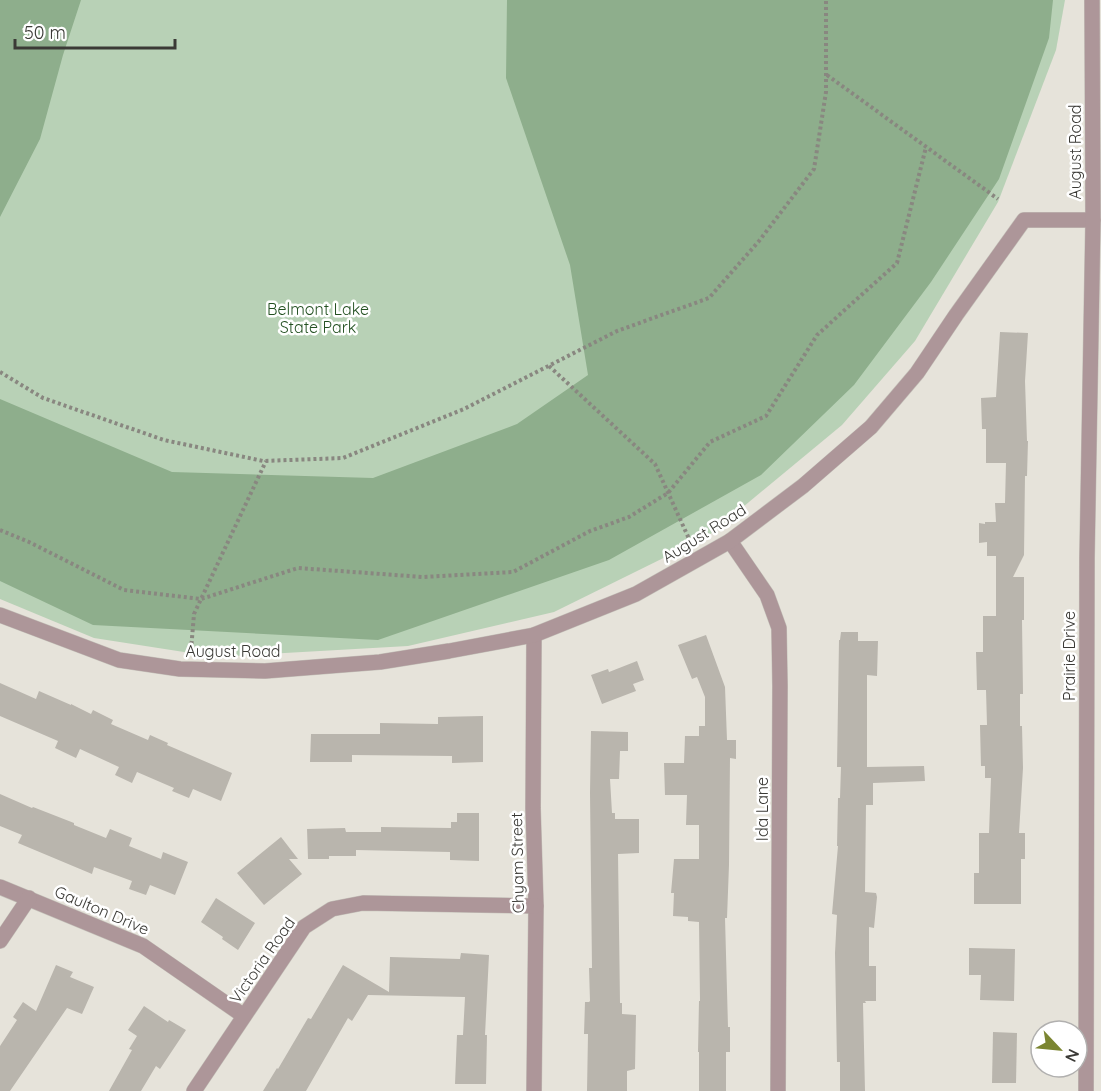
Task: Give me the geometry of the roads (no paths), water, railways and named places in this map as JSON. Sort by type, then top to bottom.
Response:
[{"type":"street","name":"August Road","points":[[0,615],[118,660],[180,669],[265,671],[380,662],[534,635],[636,594],[730,541],[803,486],[871,428],[917,373],[1024,220],[1093,220],[1092,0]]},
{"type":"street","name":"Prairie Drive","points":[[1086,1091],[1087,570],[1093,220]]},
{"type":"street","name":"Ida Lane","points":[[730,541],[767,595],[779,628],[778,1091]]},
{"type":"street","name":"Chyam Street","points":[[534,635],[533,808],[536,906],[534,1091]]},
{"type":"street","name":"Gaulton Drive","points":[[0,887],[143,946],[244,1016]]},
{"type":"street","points":[[0,941],[29,898]]},
{"type":"street","name":"Victoria Road","points":[[194,1091],[304,927],[332,909],[363,903],[536,906]]},
{"type":"park label","name":"Belmont Lake State Park","points":[[318,318]]}]
